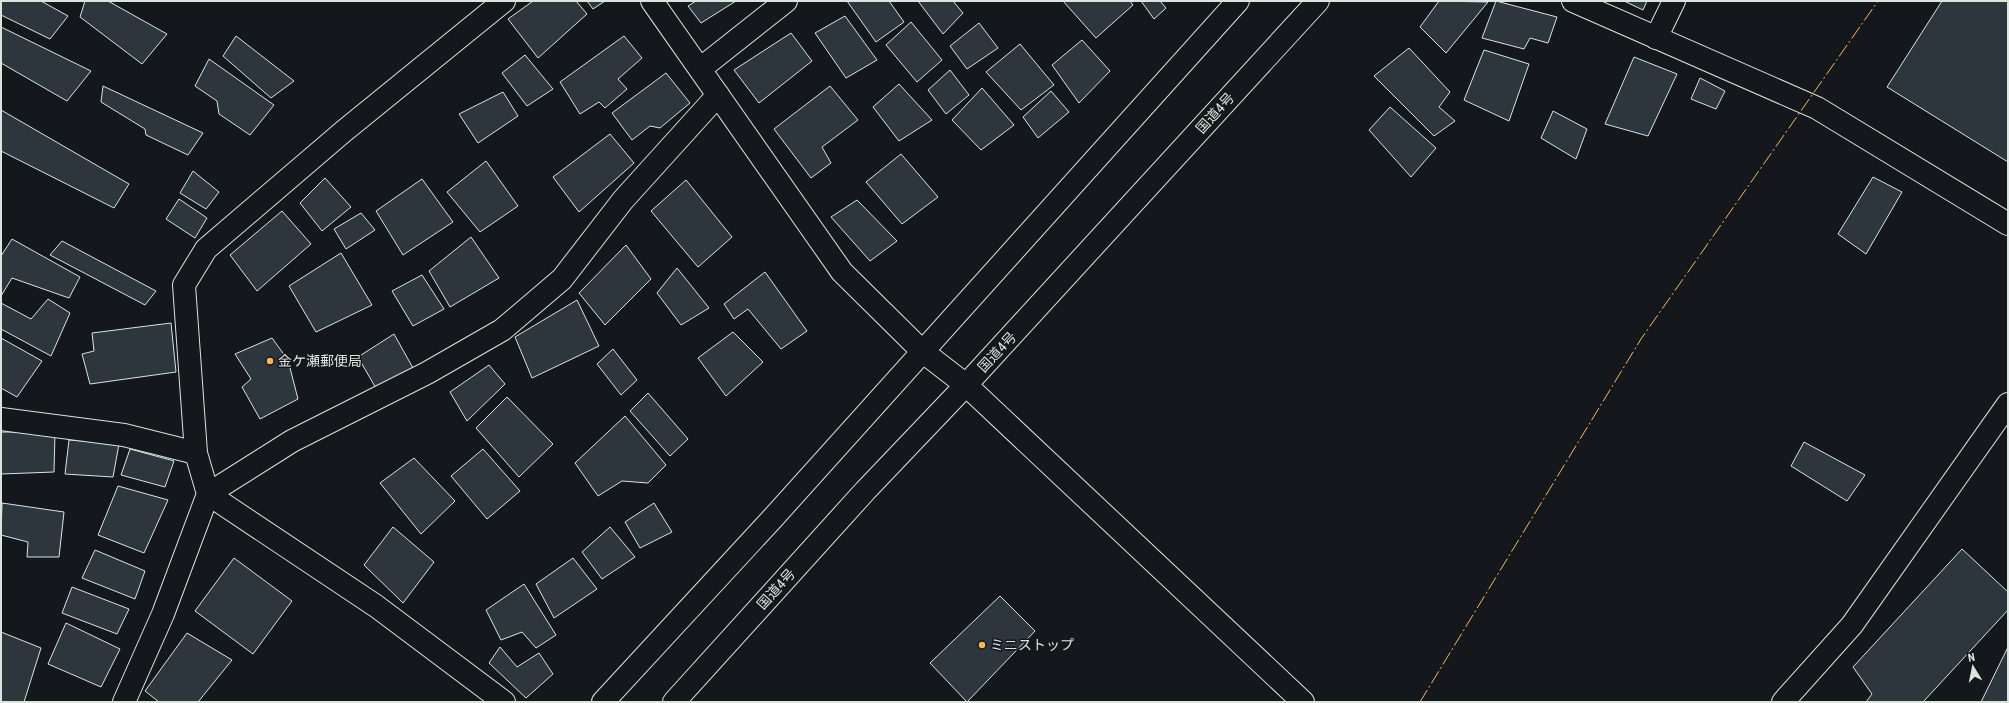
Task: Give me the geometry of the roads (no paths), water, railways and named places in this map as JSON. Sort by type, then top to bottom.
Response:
[{"type":"main road","points":[[124,702],[163,614],[208,494],[196,453],[184,285],[206,249],[344,131],[504,1]]},
{"type":"main road","points":[[652,1],[842,272],[922,351],[966,385],[1303,702]]},
{"type":"main road","points":[[700,69],[786,1]]},
{"type":"main road","points":[[603,702],[772,519],[1238,1]]},
{"type":"main road","name":"国道4号","points":[[674,702],[865,491],[966,385],[1318,1]]},
{"type":"main road","points":[[1573,1],[1817,108],[2008,224]]},
{"type":"main road","points":[[1656,38],[1674,1]]},
{"type":"main road","points":[[208,494],[292,441],[427,373],[502,330],[562,279],[623,200],[718,95]]},
{"type":"main road","points":[[1784,702],[1852,625],[2008,404]]},
{"type":"main road","points":[[1,418],[124,435],[196,453]]},
{"type":"main road","points":[[208,494],[376,606],[504,702]]},
{"type":"place","name":"金ケ瀬郵便局","points":[[270,361]]},
{"type":"place","name":"ミニストップ","points":[[982,645]]}]
